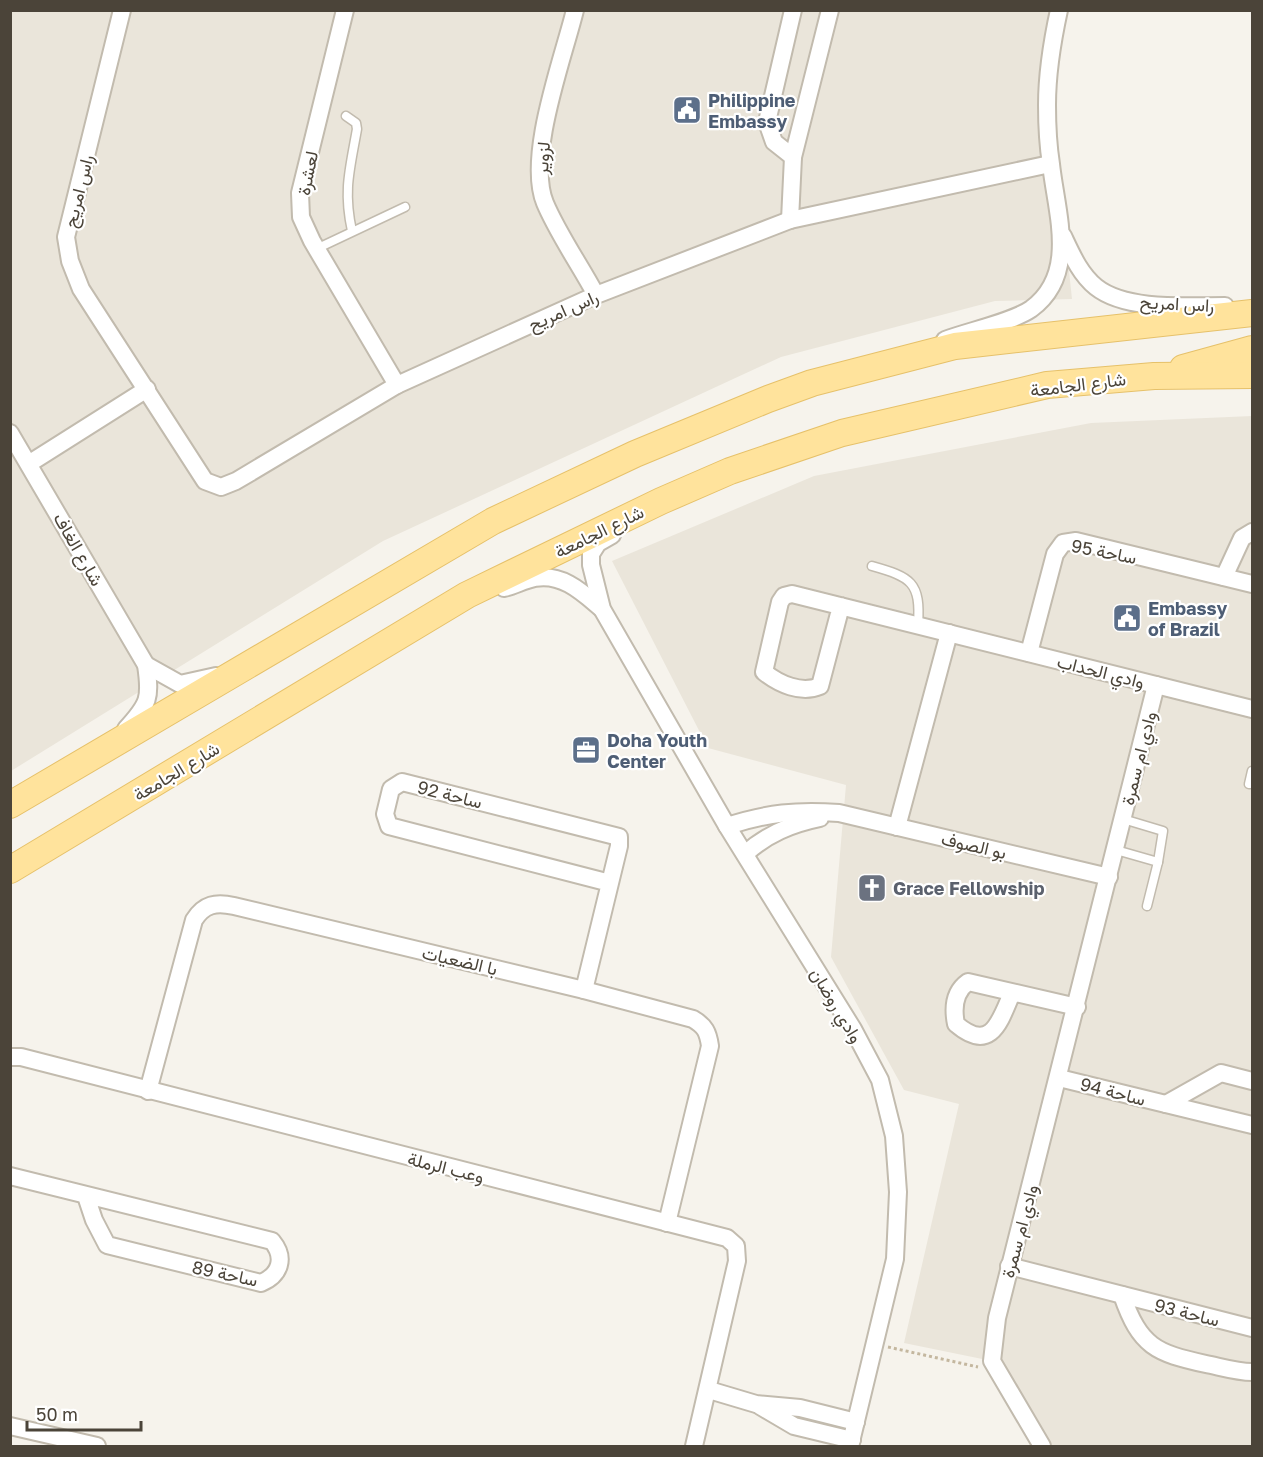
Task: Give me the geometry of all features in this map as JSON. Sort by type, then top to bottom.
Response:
[{"type":"main road","points":[[10,805],[404,571],[493,521],[587,476],[768,399],[813,383],[955,346],[1252,313]]},
{"type":"main road","points":[[1154,376],[1252,349]]},
{"type":"main road","name":"شارع الجامعة","points":[[10,870],[468,595],[661,501],[730,471],[842,433],[1047,385],[1154,376],[1252,375]]},
{"type":"street","name":"راس امريح","points":[[122,10],[66,237],[70,261],[81,289],[205,481],[221,488],[397,385],[596,295],[790,220],[1050,164]]},
{"type":"street","name":"لعشرة","points":[[345,10],[300,193],[301,218],[316,249],[397,385]]},
{"type":"street","name":"لزوير","points":[[575,10],[539,149],[538,176],[544,202],[596,295]]},
{"type":"street","points":[[793,10],[767,122],[774,142],[793,157]]},
{"type":"street","points":[[790,220],[793,157],[831,10]]},
{"type":"street","name":"راس امريح","points":[[914,356],[922,349],[1020,315],[1032,308],[1055,279],[1060,263],[1062,234],[1050,164],[1048,74],[1059,10]]},
{"type":"street","name":"راس امريح","points":[[1062,234],[1075,263],[1087,279],[1110,295],[1157,305],[1252,306]]},
{"type":"street","points":[[30,463],[147,389]]},
{"type":"street","name":"شارع الغاف","points":[[10,433],[30,463],[146,665],[150,692],[145,708],[108,748]]},
{"type":"street","name":"وادي روضان","points":[[661,501],[636,521],[598,543],[591,554],[592,573],[602,609],[727,826],[853,1029],[880,1080],[894,1136],[898,1192],[895,1259],[851,1443]]},
{"type":"street","points":[[1224,578],[1242,538],[1252,532]]},
{"type":"street","name":"ساحة 95","points":[[1029,653],[1054,554],[1063,543],[1076,541],[1252,584]]},
{"type":"street","name":"وادي روضان","points":[[468,595],[548,577],[570,584],[602,609]]},
{"type":"street","name":"وادي الحداب","points":[[840,606],[820,686],[791,687],[765,672],[780,602],[784,596],[792,594],[918,625],[1252,709]]},
{"type":"street","points":[[897,827],[949,633]]},
{"type":"street","points":[[146,665],[180,684],[206,680],[259,659]]},
{"type":"street","name":"وادي ام سمرة","points":[[1042,1446],[992,1361],[996,1329],[1009,1266],[1077,1007],[1156,685]]},
{"type":"street","name":"ساحة 92","points":[[585,990],[619,846],[619,837],[611,833],[402,782],[391,789],[385,814],[389,826],[610,882]]},
{"type":"street","name":"بو الصوف","points":[[727,826],[775,813],[800,810],[838,813],[1109,877]]},
{"type":"street","name":"بو الصوف","points":[[744,854],[761,839],[794,824],[838,813]]},
{"type":"street","name":"با الضعيات","points":[[148,1091],[194,920],[201,910],[211,904],[234,906],[585,990],[693,1019],[703,1025],[708,1033],[710,1046],[667,1223]]},
{"type":"street","points":[[1012,993],[1077,1007]]},
{"type":"street","name":"وعب الرملة","points":[[10,1057],[727,1238],[736,1246],[737,1261],[709,1390],[694,1446]]},
{"type":"street","name":"ساحة 94","points":[[1166,1104],[1221,1073],[1252,1081]]},
{"type":"street","name":"ساحة 94","points":[[1059,1078],[1252,1125]]},
{"type":"street","name":"ساحة 89","points":[[10,1176],[272,1241],[280,1251],[280,1267],[274,1278],[261,1283],[107,1245],[94,1220],[86,1196]]},
{"type":"street","name":"ساحة 93","points":[[1009,1266],[1252,1328]]},
{"type":"street","name":"ساحة 93","points":[[1122,1295],[1131,1319],[1148,1343],[1167,1355],[1252,1372]]},
{"type":"street","points":[[709,1390],[756,1404],[800,1408],[856,1422]]},
{"type":"street","points":[[756,1404],[794,1426],[851,1443]]},
{"type":"street","points":[[10,1426],[35,1439],[97,1446]]},
{"type":"lane","points":[[346,116],[356,123],[357,129],[346,184],[346,204],[352,231]]},
{"type":"lane","points":[[316,249],[405,207]]},
{"type":"lane","points":[[872,566],[902,575],[915,586],[920,602],[918,625]]},
{"type":"lane","points":[[1249,784],[1252,771]]},
{"type":"lane","points":[[1123,819],[1163,831],[1147,906]]},
{"type":"lane","points":[[1116,850],[1158,862]]},
{"type":"path","points":[[875,1344],[996,1371]]},
{"type":"shaded area","points":[[10,11],[1063,11],[1048,74],[1072,299],[995,301],[781,357],[383,541],[11,771]]},
{"type":"shaded area","points":[[1252,416],[1252,1446],[1046,1446],[992,1361],[904,1343],[959,1104],[904,1090],[831,957],[846,785],[708,748],[612,561],[814,476],[1091,423]]},
{"type":"place","name":"Philippine Embassy","points":[[687,110]]},
{"type":"place","name":"Embassy of Brazil","points":[[1127,618]]},
{"type":"place","name":"Doha Youth Center","points":[[586,750]]},
{"type":"place","name":"Grace Fellowship","points":[[872,888]]}]
